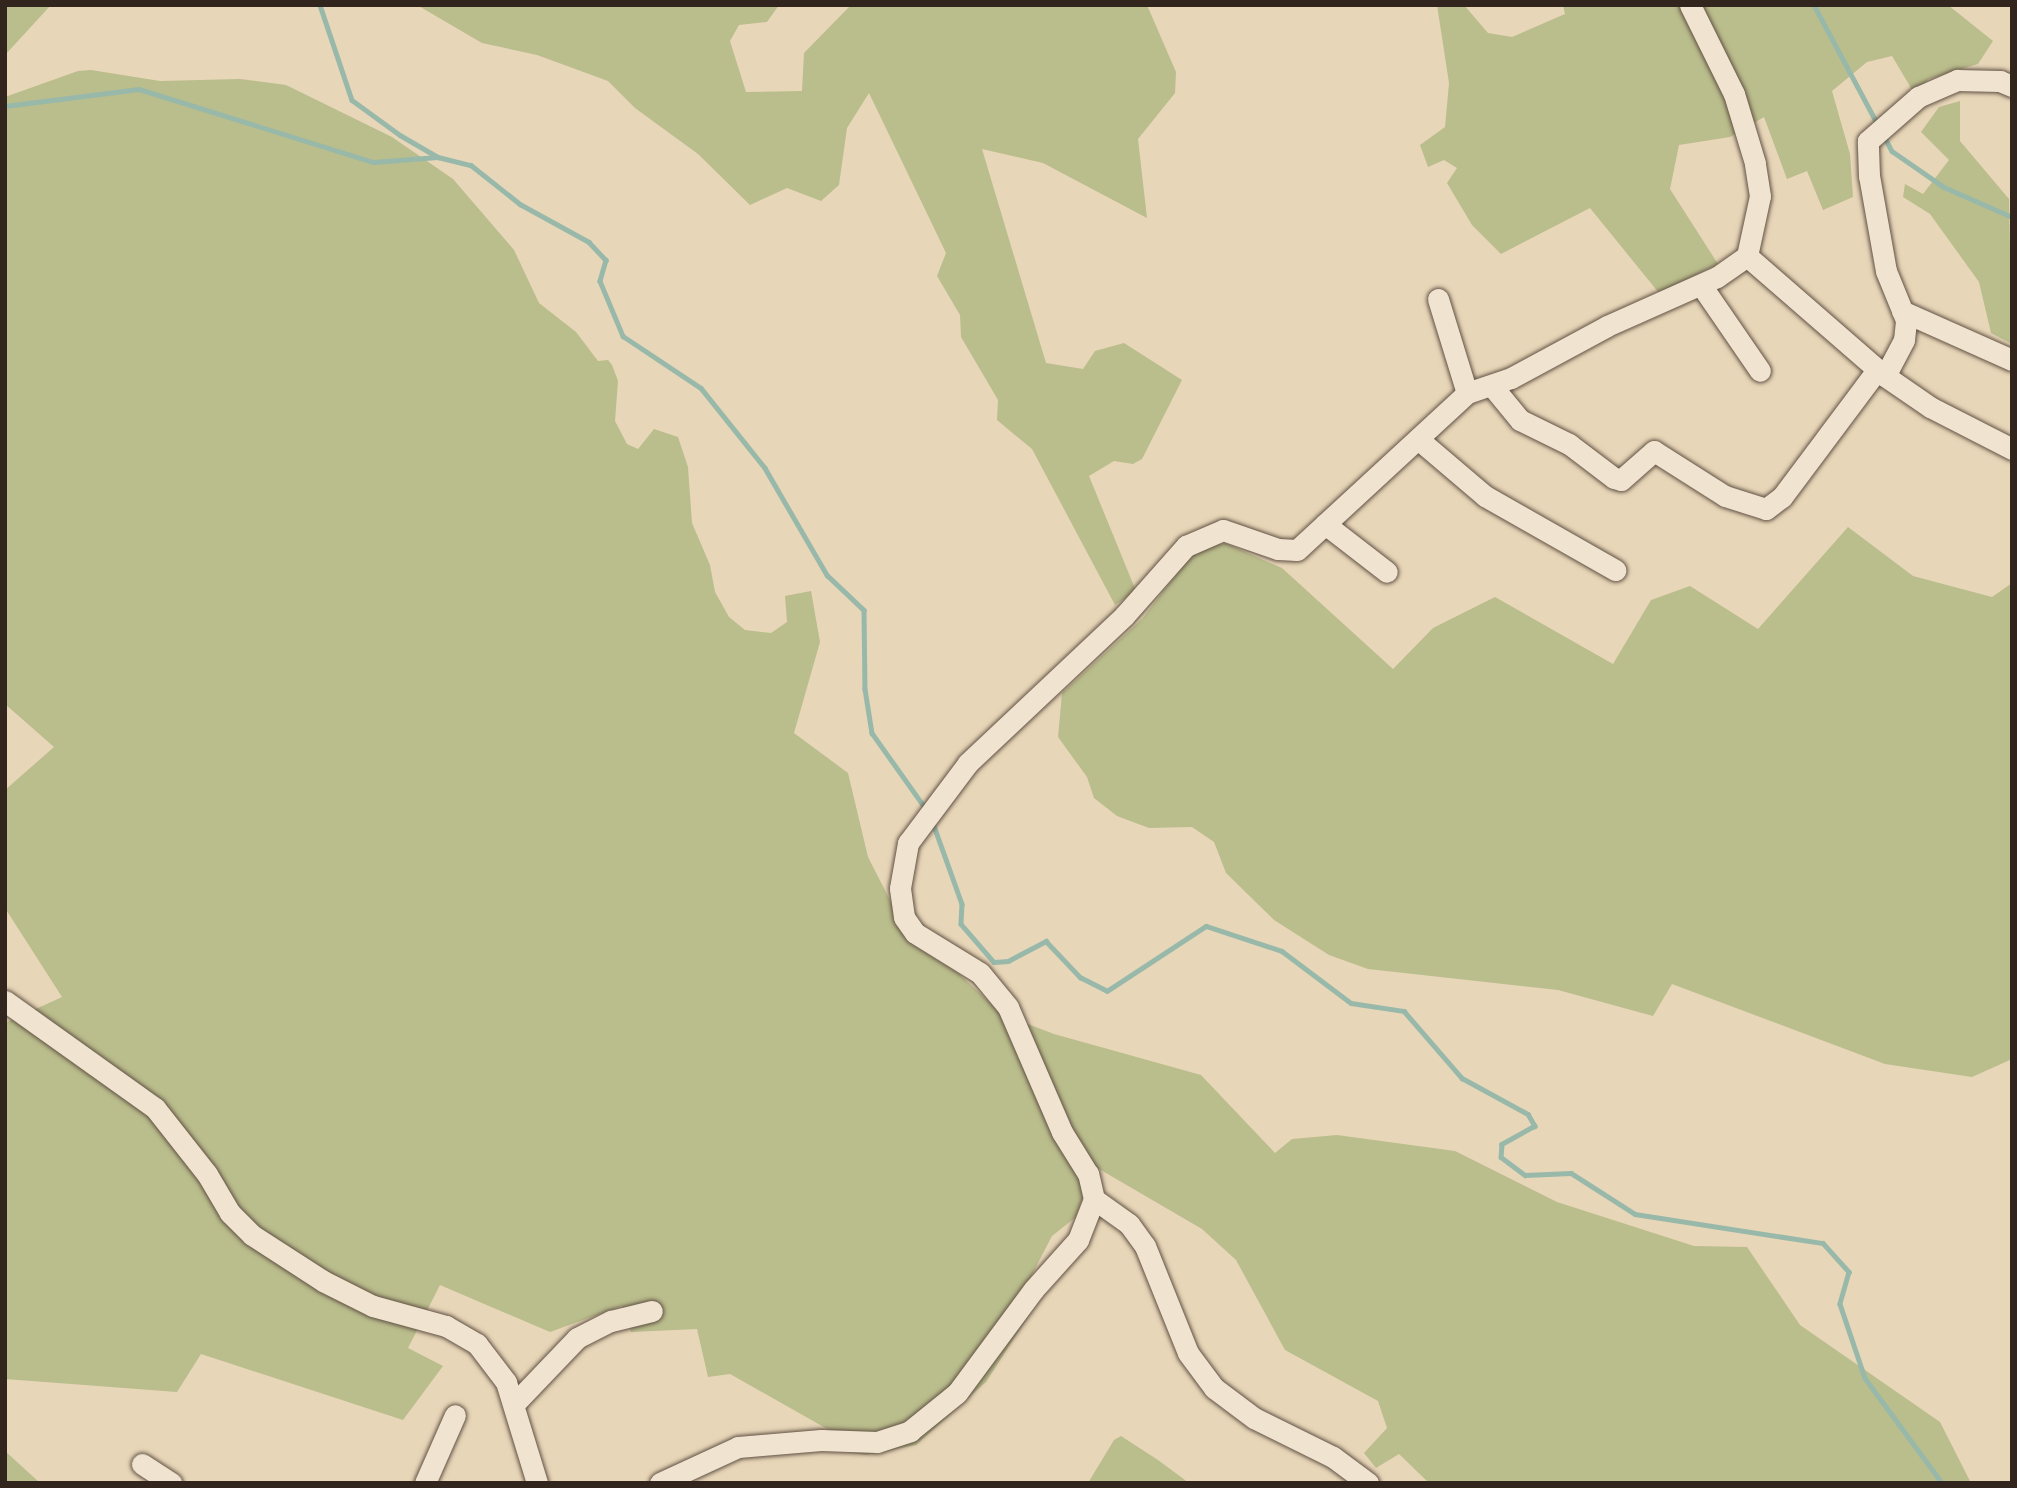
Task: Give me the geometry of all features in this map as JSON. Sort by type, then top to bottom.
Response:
[{"type":"street","points":[[660,1483],[738,1447],[821,1440],[877,1442],[925,1423],[972,1376],[1034,1289],[1078,1240],[1094,1199],[1087,1174],[1062,1132],[1008,1007],[980,973],[915,933],[904,916],[901,875],[917,828],[968,763],[1124,616],[1186,546],[1223,530],[1278,549],[1297,550],[1467,393],[1492,386],[1607,326],[1700,285],[1747,256],[1760,196],[1755,163],[1734,94],[1690,5]]},
{"type":"street","points":[[1492,386],[1520,420],[1569,444],[1614,478],[1620,480],[1654,450],[1725,496],[1766,509],[1783,497],[1904,340],[1906,320],[1886,271],[1869,176],[1868,141],[1918,97],[1957,80],[2012,86]]},
{"type":"street","points":[[1747,256],[1881,373],[1930,407],[2012,449]]},
{"type":"street","points":[[1700,285],[1760,371]]},
{"type":"street","points":[[1438,299],[1467,393]]},
{"type":"street","points":[[1902,311],[2012,360]]},
{"type":"street","points":[[1418,439],[1485,496],[1615,570]]},
{"type":"street","points":[[1325,524],[1387,572]]},
{"type":"street","points":[[5,1001],[155,1108],[207,1174],[230,1213],[252,1235],[323,1281],[373,1306],[465,1335],[500,1370],[514,1404],[537,1483]]},
{"type":"street","points":[[1094,1199],[1129,1224],[1145,1246],[1188,1353],[1214,1388],[1254,1418],[1350,1467],[1368,1483]]},
{"type":"street","points":[[514,1404],[577,1338],[611,1321],[652,1311]]},
{"type":"street","points":[[425,1483],[455,1415]]},
{"type":"street","points":[[142,1464],[171,1483]]},
{"type":"green space","points":[[5,5],[51,5],[5,55]]},
{"type":"green space","points":[[417,5],[779,5],[767,22],[739,25],[730,41],[746,92],[802,91],[804,53],[851,5],[1147,5],[1176,72],[1175,93],[1138,139],[1147,218],[1043,163],[982,149],[1046,363],[1083,369],[1095,351],[1124,343],[1182,380],[1142,459],[1133,464],[1114,461],[1089,476],[1136,591],[1115,605],[1032,449],[997,420],[998,400],[961,337],[960,315],[937,276],[946,253],[869,93],[847,128],[839,185],[821,201],[787,188],[750,205],[698,154],[635,108],[608,81],[537,55],[482,43]]},
{"type":"green space","points":[[1437,5],[1464,5],[1488,33],[1512,37],[1565,14],[1563,5],[1948,5],[1993,41],[1978,64],[1929,79],[1914,93],[1892,56],[1867,62],[1832,91],[1850,154],[1853,197],[1823,210],[1807,171],[1787,179],[1764,117],[1730,137],[1679,145],[1670,189],[1718,264],[1659,293],[1590,208],[1501,254],[1472,225],[1447,183],[1457,168],[1444,160],[1428,167],[1420,145],[1445,127],[1449,83]]},
{"type":"green space","points":[[91,70],[160,81],[240,79],[286,85],[392,137],[453,179],[514,250],[539,303],[576,332],[598,361],[608,360],[612,365],[618,381],[615,421],[627,444],[638,449],[654,429],[678,437],[688,467],[692,523],[710,565],[715,592],[729,617],[745,630],[771,633],[787,622],[785,596],[811,591],[820,642],[794,733],[848,773],[868,857],[913,945],[958,973],[1002,1014],[1054,1034],[1201,1075],[1275,1153],[1292,1139],[1337,1135],[1455,1151],[1557,1202],[1694,1246],[1747,1247],[1800,1325],[1940,1422],[1971,1483],[1429,1483],[1399,1454],[1376,1468],[1364,1453],[1387,1428],[1378,1401],[1285,1350],[1236,1260],[1202,1229],[1094,1166],[1076,1217],[1052,1236],[1026,1286],[1033,1309],[986,1382],[916,1445],[866,1455],[833,1450],[829,1430],[730,1374],[708,1377],[697,1329],[631,1332],[622,1306],[550,1332],[440,1285],[408,1348],[443,1366],[403,1420],[201,1354],[177,1392],[5,1379],[5,1023],[62,997],[5,908],[5,790],[54,747],[5,704],[5,97],[78,71]]},
{"type":"green space","points":[[1960,101],[1960,141],[2009,199],[2012,344],[1991,333],[1979,282],[1930,214],[1903,197],[1905,184],[1923,194],[1949,160],[1921,132],[1939,107]]},
{"type":"green space","points":[[1848,527],[1913,576],[1992,597],[2012,583],[2012,1059],[1972,1077],[1885,1064],[1672,984],[1653,1016],[1558,990],[1368,969],[1329,955],[1274,920],[1226,873],[1214,842],[1192,827],[1149,828],[1117,816],[1094,798],[1087,777],[1058,737],[1062,693],[1142,619],[1189,558],[1206,545],[1227,544],[1282,568],[1393,669],[1433,628],[1495,597],[1613,664],[1651,600],[1690,586],[1758,629]]},
{"type":"green space","points":[[1121,1436],[1189,1483],[1088,1483],[1114,1440]]},
{"type":"green space","points":[[5,1451],[40,1483],[5,1483]]},
{"type":"waterway","points":[[320,5],[352,100],[400,135],[438,157],[471,165],[520,204],[589,242],[606,260],[600,281],[623,336],[701,388],[765,468],[827,575],[864,610],[865,689],[872,733],[926,809]]},
{"type":"waterway","points":[[1814,5],[1878,125]]},
{"type":"waterway","points":[[5,106],[139,89],[374,162],[437,157]]},
{"type":"waterway","points":[[1884,136],[1892,151],[1944,187],[2012,217]]},
{"type":"waterway","points":[[933,823],[962,904],[961,924],[994,962],[1008,961],[1046,941],[1080,977],[1107,991],[1206,926],[1282,951],[1351,1003],[1404,1011],[1462,1078],[1528,1114],[1535,1126],[1502,1144],[1501,1157],[1525,1175],[1571,1173],[1635,1214],[1823,1243],[1849,1272],[1840,1304],[1865,1378],[1942,1483]]}]
